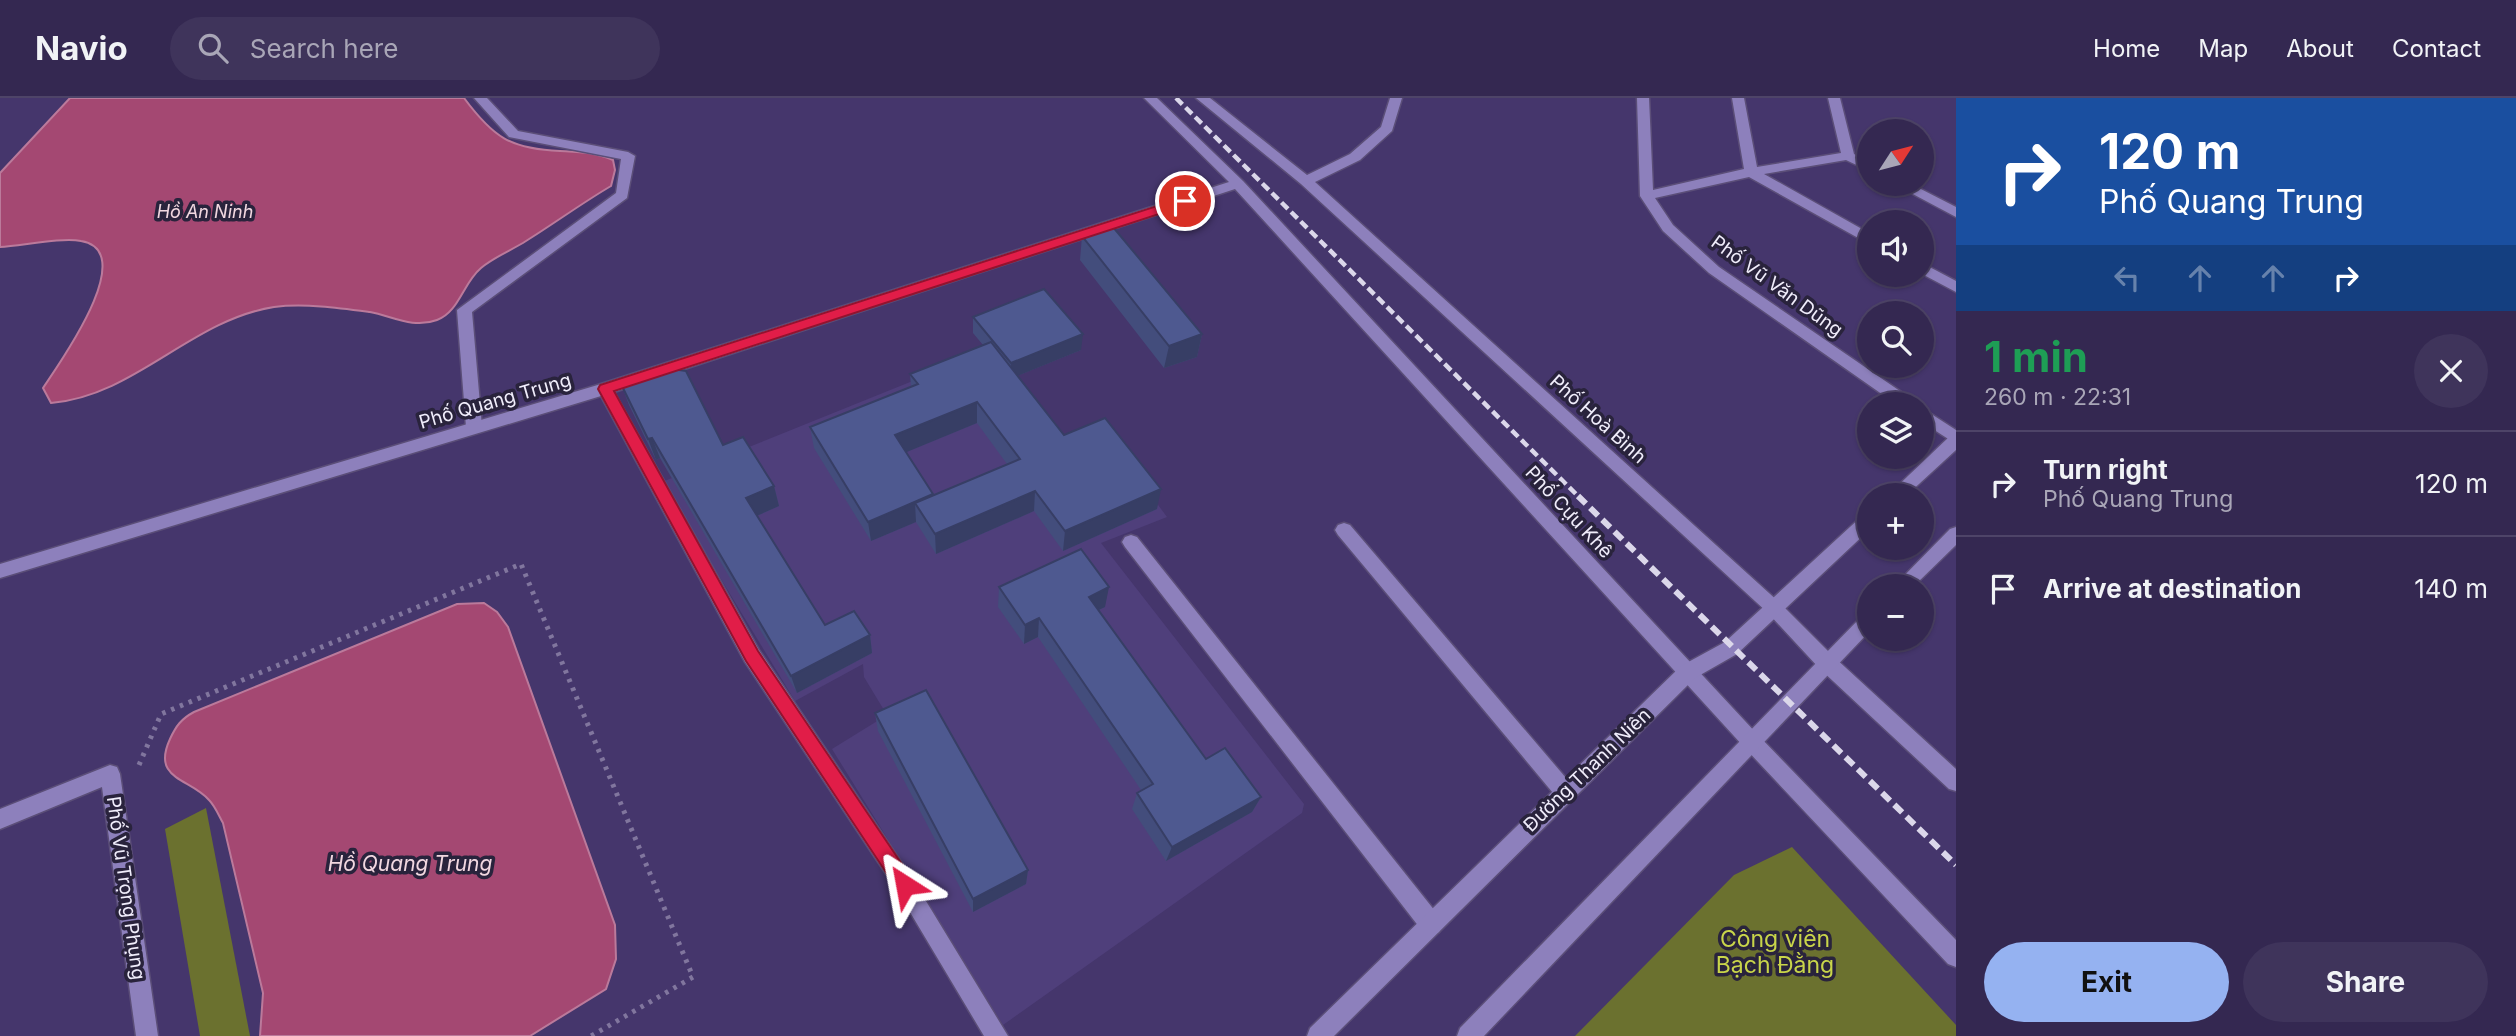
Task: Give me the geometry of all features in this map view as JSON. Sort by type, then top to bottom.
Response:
[{"type":"street","points":[[474,427],[464,310],[622,195],[628,156],[514,134],[480,98]]},
{"type":"street","name":"Phố Cựu Khê","points":[[1150,98],[1238,184],[1751,741],[1956,956]]},
{"type":"street","name":"Phố Hoà Bình","points":[[1202,98],[1306,181],[1774,608],[1826,662],[1956,782]]},
{"type":"street","points":[[1306,181],[1354,158],[1387,128],[1396,98]]},
{"type":"street","points":[[1643,98],[1647,196],[1751,172],[1848,156],[1857,161]]},
{"type":"street","points":[[1738,98],[1751,172]]},
{"type":"street","points":[[1834,98],[1848,156]]},
{"type":"street","points":[[1751,172],[1857,232]]},
{"type":"street","name":"Phố Quang Trung","points":[[0,571],[605,389],[1238,184]]},
{"type":"street","name":"Phố Vũ Văn Dũng","points":[[1647,196],[1668,228],[1714,270],[1890,392]]},
{"type":"street","points":[[1925,196],[1956,212]]},
{"type":"street","points":[[1934,275],[1956,287]]},
{"type":"street","points":[[605,389],[752,656],[905,885],[997,1036]]},
{"type":"street","points":[[1909,483],[1956,439],[1934,423]]},
{"type":"street","points":[[1344,530],[1565,792]]},
{"type":"street","name":"Đường Thanh Niên","points":[[1318,1036],[1688,671],[1731,648],[1857,531]]},
{"type":"street","points":[[1915,574],[1956,534]]},
{"type":"street","points":[[1131,542],[1431,925]]},
{"type":"street","points":[[1468,1036],[1857,632]]},
{"type":"street","name":"Phố Vũ Trọng Phụng","points":[[0,819],[110,774],[146,1036]]},
{"type":"path","points":[[116,815],[162,714],[521,564],[693,977],[591,1036]]},
{"type":"shaded area","points":[[987,351],[1064,444],[1101,428],[1167,517],[1101,543],[1304,804],[1302,813],[1003,1025],[832,749],[887,715],[864,677],[863,664],[795,701],[662,482]]},
{"type":"green space","points":[[206,808],[250,1036],[200,1036],[165,829]]},
{"type":"green space","name":"Công viên Bạch Đằng","points":[[1792,847],[1956,1025],[1956,1036],[1575,1036],[1734,875]]},
{"type":"water","name":"Hồ An Ninh","points":[[70,98],[464,98],[484,122],[515,144],[543,150],[600,155],[613,160],[615,170],[611,186],[481,268],[451,311],[437,320],[419,323],[347,309],[274,307],[244,315],[216,327],[110,387],[51,403],[43,388],[90,310],[99,286],[102,265],[97,249],[81,241],[0,247],[0,173]]},
{"type":"water","name":"Hồ Quang Trung","points":[[484,603],[497,612],[508,627],[615,925],[616,959],[606,989],[530,1036],[260,1036],[263,993],[223,823],[209,800],[169,771],[165,763],[165,752],[172,734],[182,720],[194,712],[457,604]]},
{"type":"building","points":[[1113,227],[1202,334],[1169,346],[1082,236]]},
{"type":"building","points":[[1044,289],[1083,334],[1011,363],[973,317]]},
{"type":"building","points":[[991,342],[1064,435],[1105,418],[1161,489],[1065,531],[1035,491],[935,534],[915,503],[1020,459],[977,402],[895,435],[933,494],[868,522],[810,427],[918,384],[910,374]]},
{"type":"building","points":[[672,369],[686,371],[723,445],[743,437],[774,486],[746,498],[825,625],[854,611],[870,635],[791,676],[652,438],[648,439],[621,384]]},
{"type":"building","points":[[1081,549],[1109,587],[1089,597],[1206,759],[1225,748],[1261,797],[1172,847],[1137,793],[1153,784],[1039,618],[1025,625],[999,587]]},
{"type":"building","points":[[926,690],[1028,870],[973,899],[875,713]]},
{"type":"railway","points":[[1176,98],[1580,498]]},
{"type":"railway","points":[[1578,496],[1956,865]]},
{"type":"route","points":[[905,885],[752,656],[605,389],[1185,201]]}]
